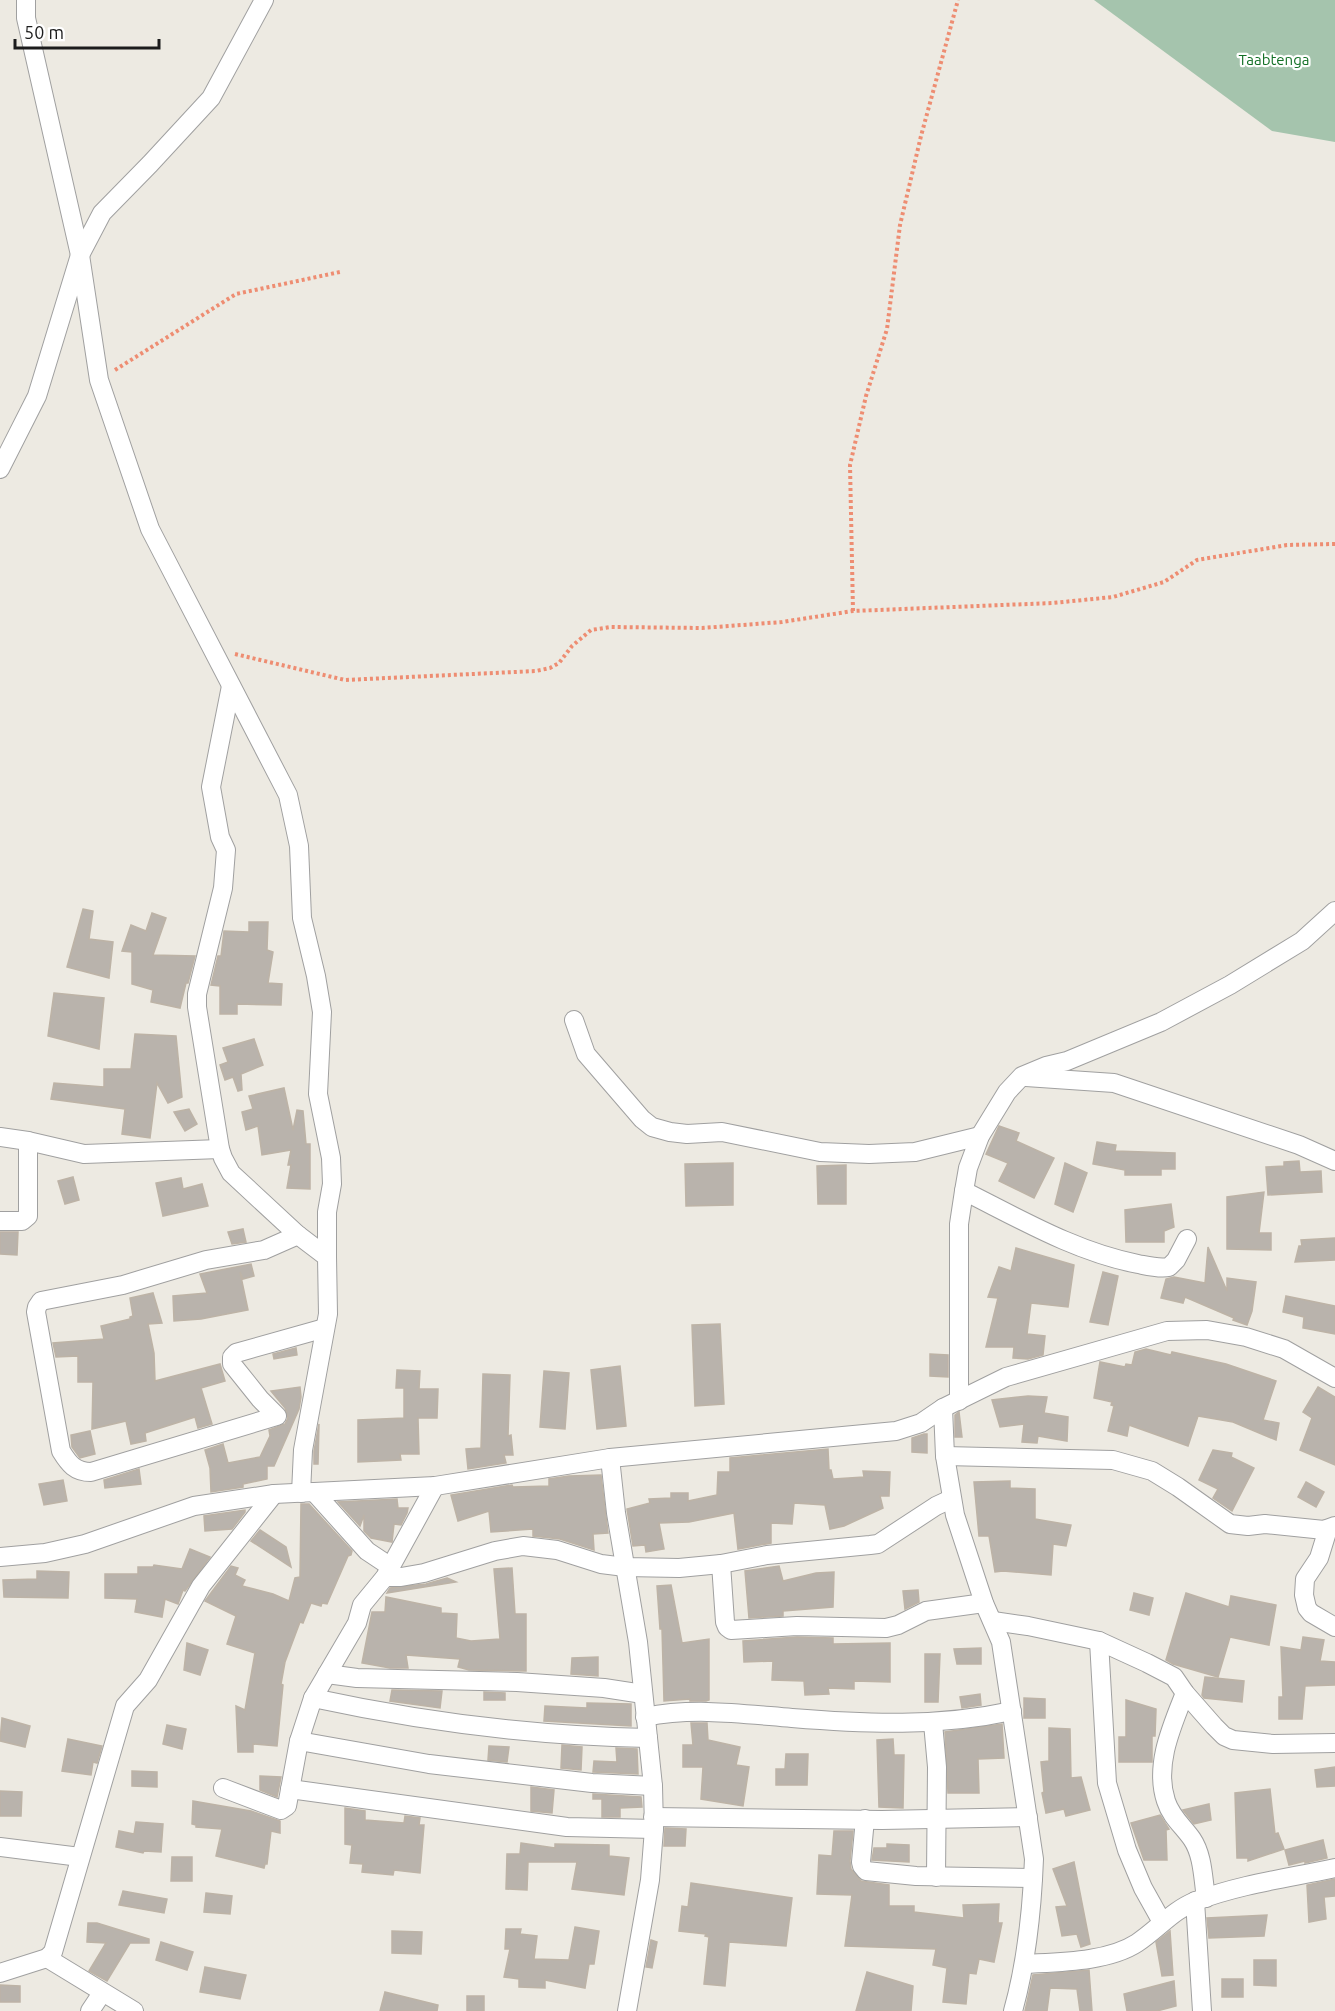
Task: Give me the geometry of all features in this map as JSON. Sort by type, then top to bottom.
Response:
[{"type":"street","points":[[26,0],[26,18],[80,255],[99,380],[150,529],[288,795],[299,846],[302,918],[322,1012],[318,1094],[331,1158],[332,1184],[327,1212],[328,1314],[303,1450],[307,1492],[388,1572],[401,1577],[424,1573],[495,1551],[524,1546],[556,1550],[601,1564],[679,1568],[721,1564],[767,1555],[878,1544],[936,1506],[951,1499]]},
{"type":"street","points":[[0,469],[37,396],[80,255],[102,213],[211,98],[264,0]]},
{"type":"street","points":[[231,686],[211,787],[220,837],[226,849],[223,888],[197,994],[197,1007],[220,1149],[222,1158],[231,1173],[298,1235],[327,1257]]},
{"type":"street","points":[[1013,2011],[1025,1964],[1034,1859],[1000,1642],[984,1603],[951,1499],[945,1456],[951,1405],[959,1224],[968,1168],[980,1136],[1007,1092],[1022,1076],[1088,1053],[1161,1022],[1196,1004],[1302,942],[1335,911]]},
{"type":"street","points":[[574,1020],[586,1054],[642,1119],[652,1127],[687,1134],[722,1132],[820,1152],[869,1154],[915,1152],[980,1136]]},
{"type":"street","points":[[1022,1076],[1114,1083],[1299,1146],[1335,1161]]},
{"type":"street","points":[[0,1137],[84,1154],[220,1149]]},
{"type":"street","points":[[0,1221],[22,1221],[28,1216],[28,1141]]},
{"type":"street","points":[[964,1191],[1060,1239],[1106,1258],[1158,1268],[1169,1267],[1176,1260],[1187,1239]]},
{"type":"street","points":[[298,1235],[264,1250],[206,1260],[123,1285],[41,1302],[36,1312],[62,1451],[68,1462],[76,1469],[91,1472],[277,1416],[308,1422]]},
{"type":"street","points":[[277,1416],[232,1364],[232,1357],[236,1353],[325,1328]]},
{"type":"street","points":[[0,1557],[45,1553],[85,1544],[194,1506],[274,1494],[435,1486],[610,1458],[896,1431],[921,1423],[1006,1377],[1135,1339],[1183,1329],[1207,1330],[1245,1337],[1275,1346],[1335,1378]]},
{"type":"street","points":[[945,1456],[1113,1460],[1152,1471],[1230,1524],[1332,1528],[1319,1558],[1305,1579],[1304,1595],[1307,1608],[1311,1613],[1335,1627]]},
{"type":"street","points":[[610,1458],[638,1642],[654,1823],[650,1880],[627,2011]]},
{"type":"street","points":[[223,1788],[281,1810],[287,1806],[299,1741],[313,1698],[357,1623],[362,1605],[388,1572],[435,1486]]},
{"type":"street","points":[[0,1973],[47,1958],[53,1952],[124,1706],[148,1680],[201,1586],[274,1494]]},
{"type":"street","points":[[721,1564],[725,1622],[731,1630],[797,1626],[886,1628],[926,1611],[984,1603]]},
{"type":"street","points":[[993,1621],[1099,1641],[1168,1673],[1180,1683],[1185,1693],[1219,1731],[1233,1740],[1273,1744],[1335,1743]]},
{"type":"street","points":[[1099,1641],[1107,1783],[1127,1850],[1143,1888],[1162,1922]]},
{"type":"street","points":[[327,1674],[357,1678],[565,1684],[643,1694]]},
{"type":"street","points":[[1185,1693],[1168,1740],[1162,1781],[1166,1802],[1196,1846],[1201,1899],[1202,2011]]},
{"type":"street","points":[[313,1698],[473,1726],[535,1733],[648,1738]]},
{"type":"street","points":[[645,1717],[707,1712],[864,1723],[933,1723],[980,1718],[1012,1711]]},
{"type":"street","points":[[933,1723],[937,1767],[936,1877]]},
{"type":"street","points":[[299,1741],[429,1764],[592,1783],[652,1786]]},
{"type":"street","points":[[290,1789],[567,1827],[654,1823],[1028,1817]]},
{"type":"street","points":[[865,1819],[861,1862],[866,1871],[936,1877],[1034,1878]]},
{"type":"street","points":[[0,1847],[80,1857]]},
{"type":"street","points":[[1025,1964],[1108,1955],[1137,1943],[1162,1922],[1201,1899],[1245,1886],[1335,1868]]},
{"type":"street","points":[[47,1958],[134,2011]]},
{"type":"street","points":[[90,2011],[102,1993]]},
{"type":"path","points":[[853,611],[850,465],[866,396],[887,329],[900,225],[921,136],[958,0]]},
{"type":"path","points":[[99,380],[236,294],[340,272]]},
{"type":"path","points":[[211,648],[345,680],[536,671],[559,663],[572,646],[591,630],[611,627],[702,628],[782,622],[853,611],[1053,603],[1113,597],[1164,582],[1197,560],[1287,545],[1335,544]]},
{"type":"green space","name":"Taabtenga","points":[[1094,0],[1335,0],[1335,142],[1272,131]]},
{"type":"building","points":[[83,909],[93,911],[89,939],[113,942],[109,978],[67,967]]},
{"type":"building","points":[[152,913],[166,918],[153,955],[195,956],[180,1008],[151,1002],[153,990],[132,984],[132,952],[122,951],[131,925],[146,931]]},
{"type":"building","points":[[249,922],[268,922],[267,950],[273,952],[268,983],[282,984],[281,1005],[237,1004],[237,1014],[220,1014],[220,986],[211,985],[218,956],[221,956],[224,931],[249,932]]},
{"type":"building","points":[[54,993],[104,998],[99,1049],[48,1036]]},
{"type":"building","points":[[135,1034],[176,1036],[182,1097],[168,1103],[157,1083],[150,1138],[122,1134],[125,1109],[51,1099],[54,1083],[104,1087],[104,1069],[131,1069]]},
{"type":"building","points":[[254,1039],[263,1065],[241,1074],[242,1090],[238,1091],[233,1077],[225,1080],[220,1065],[228,1062],[223,1048]]},
{"type":"building","points":[[284,1088],[293,1130],[297,1110],[303,1111],[306,1144],[310,1144],[310,1189],[287,1188],[291,1150],[262,1155],[258,1126],[246,1130],[242,1112],[253,1109],[249,1096]]},
{"type":"building","points":[[189,1109],[197,1124],[185,1131],[174,1112]]},
{"type":"building","points":[[999,1126],[1019,1133],[1016,1141],[1054,1158],[1034,1198],[999,1181],[1008,1163],[986,1154]]},
{"type":"building","points":[[1097,1142],[1116,1145],[1115,1151],[1175,1153],[1175,1169],[1161,1169],[1161,1175],[1125,1175],[1125,1170],[1093,1164]]},
{"type":"building","points":[[1299,1161],[1300,1172],[1321,1171],[1322,1192],[1268,1195],[1266,1167],[1284,1166],[1284,1162]]},
{"type":"building","points":[[733,1163],[733,1205],[686,1206],[685,1164]]},
{"type":"building","points":[[1065,1163],[1087,1173],[1073,1212],[1055,1204]]},
{"type":"building","points":[[846,1165],[846,1204],[818,1204],[817,1166]]},
{"type":"building","points":[[73,1177],[79,1200],[65,1204],[58,1181]]},
{"type":"building","points":[[181,1178],[183,1189],[202,1184],[208,1206],[163,1216],[156,1183]]},
{"type":"building","points":[[1264,1192],[1259,1233],[1271,1233],[1271,1250],[1227,1249],[1227,1197]]},
{"type":"building","points":[[1171,1204],[1174,1227],[1164,1231],[1164,1242],[1126,1242],[1125,1210]]},
{"type":"building","points":[[243,1229],[246,1242],[232,1244],[228,1232]]},
{"type":"building","points":[[0,1232],[18,1232],[17,1255],[0,1254]]},
{"type":"building","points":[[1335,1238],[1335,1260],[1295,1262],[1299,1246],[1302,1246],[1301,1240]]},
{"type":"building","points":[[1208,1247],[1227,1291],[1227,1278],[1256,1282],[1252,1311],[1247,1325],[1185,1297],[1183,1303],[1161,1298],[1166,1279],[1174,1277],[1205,1283]]},
{"type":"building","points":[[1016,1248],[1074,1265],[1068,1307],[1031,1303],[1027,1334],[1045,1336],[1043,1355],[1028,1359],[1013,1358],[1014,1347],[986,1347],[998,1298],[988,1297],[999,1267],[1011,1271]]},
{"type":"building","points":[[251,1264],[254,1276],[243,1279],[240,1272],[248,1310],[201,1319],[174,1321],[173,1296],[207,1293],[200,1274]]},
{"type":"building","points":[[1103,1272],[1118,1276],[1108,1325],[1090,1322]]},
{"type":"building","points":[[153,1293],[162,1323],[148,1324],[154,1353],[155,1381],[220,1364],[225,1381],[201,1388],[212,1424],[198,1428],[195,1417],[145,1433],[146,1441],[131,1444],[126,1421],[92,1429],[93,1382],[78,1382],[78,1356],[56,1357],[53,1343],[104,1339],[101,1326],[130,1319],[133,1316],[130,1298]]},
{"type":"building","points":[[1286,1296],[1335,1306],[1335,1334],[1303,1328],[1304,1317],[1283,1312]]},
{"type":"building","points":[[720,1324],[724,1404],[695,1406],[692,1325]]},
{"type":"building","points":[[296,1348],[297,1355],[274,1359],[273,1354]]},
{"type":"building","points":[[1146,1349],[1171,1355],[1172,1352],[1226,1364],[1276,1381],[1263,1420],[1279,1423],[1276,1440],[1233,1422],[1198,1416],[1188,1446],[1129,1425],[1127,1436],[1108,1431],[1114,1406],[1111,1405],[1112,1402],[1094,1398],[1100,1362],[1125,1367],[1126,1364],[1132,1365],[1135,1352]]},
{"type":"building","points":[[930,1354],[948,1355],[948,1377],[930,1376]]},
{"type":"building","points":[[620,1366],[626,1426],[597,1429],[591,1370]]},
{"type":"building","points":[[397,1370],[420,1371],[419,1389],[438,1389],[437,1418],[418,1418],[419,1454],[400,1454],[401,1460],[358,1462],[358,1420],[404,1418],[404,1388],[396,1388]]},
{"type":"building","points":[[544,1371],[569,1373],[565,1429],[540,1427]]},
{"type":"building","points":[[483,1374],[510,1375],[508,1436],[511,1435],[513,1455],[504,1455],[506,1463],[468,1469],[466,1449],[481,1448]]},
{"type":"building","points":[[300,1387],[299,1409],[274,1466],[267,1466],[267,1479],[243,1484],[243,1487],[211,1492],[210,1468],[205,1450],[223,1444],[228,1463],[260,1457],[270,1436],[269,1430],[285,1424],[288,1418],[285,1408],[271,1391]]},
{"type":"building","points":[[1318,1387],[1335,1397],[1335,1465],[1300,1450],[1312,1418],[1303,1412]]},
{"type":"building","points":[[1028,1396],[1047,1397],[1044,1413],[1068,1417],[1067,1441],[1038,1436],[1037,1443],[1022,1442],[1024,1424],[1000,1427],[992,1400]]},
{"type":"building","points":[[959,1412],[962,1437],[955,1437],[955,1415]]},
{"type":"building","points":[[319,1424],[318,1464],[314,1464],[314,1451]]},
{"type":"building","points":[[90,1431],[95,1454],[80,1458],[72,1447],[71,1435]]},
{"type":"building","points":[[927,1434],[927,1453],[912,1452],[912,1438]]},
{"type":"building","points":[[828,1449],[829,1470],[831,1470],[833,1479],[864,1477],[863,1471],[890,1472],[889,1496],[880,1496],[883,1508],[844,1526],[830,1529],[825,1505],[794,1503],[792,1524],[771,1523],[771,1543],[738,1549],[734,1513],[689,1522],[659,1523],[664,1549],[646,1552],[645,1545],[633,1546],[627,1509],[650,1503],[649,1499],[671,1498],[671,1493],[688,1493],[688,1501],[717,1495],[718,1472],[730,1472],[730,1458]]},
{"type":"building","points":[[1213,1450],[1232,1453],[1231,1457],[1254,1468],[1232,1511],[1213,1498],[1218,1489],[1199,1480]]},
{"type":"building","points":[[139,1469],[141,1484],[105,1488],[104,1480]]},
{"type":"building","points":[[601,1475],[608,1533],[593,1534],[594,1550],[560,1539],[533,1536],[533,1529],[491,1532],[489,1511],[458,1521],[451,1495],[512,1485],[513,1487],[549,1486],[549,1479]]},
{"type":"building","points":[[63,1480],[67,1501],[44,1505],[39,1484]]},
{"type":"building","points":[[1010,1481],[1010,1488],[1035,1489],[1035,1519],[1071,1525],[1066,1546],[1053,1544],[1051,1575],[995,1572],[989,1536],[979,1536],[974,1482]]},
{"type":"building","points":[[1306,1482],[1324,1492],[1316,1507],[1298,1497]]},
{"type":"building","points":[[397,1499],[398,1508],[408,1508],[401,1525],[394,1524],[392,1542],[371,1538],[364,1531],[364,1515],[360,1526],[338,1502]]},
{"type":"building","points":[[301,1504],[309,1504],[352,1551],[351,1555],[348,1556],[327,1604],[322,1603],[321,1606],[311,1603],[303,1623],[300,1622],[285,1662],[281,1684],[283,1685],[277,1746],[253,1744],[253,1752],[238,1752],[236,1706],[245,1710],[255,1653],[227,1644],[236,1616],[205,1601],[231,1566],[238,1568],[235,1575],[245,1580],[242,1586],[273,1594],[289,1601],[295,1578],[300,1577]]},
{"type":"building","points":[[245,1510],[232,1529],[205,1531],[204,1516]]},
{"type":"building","points":[[260,1530],[286,1547],[291,1567],[251,1541]]},
{"type":"building","points":[[190,1549],[210,1557],[185,1591],[183,1590],[178,1604],[165,1599],[162,1617],[135,1612],[137,1599],[105,1598],[105,1574],[138,1574],[138,1567],[153,1567],[154,1565],[182,1569]]},
{"type":"building","points":[[779,1566],[783,1581],[816,1573],[834,1572],[833,1607],[783,1611],[783,1616],[749,1618],[745,1571]]},
{"type":"building","points":[[512,1568],[515,1614],[526,1614],[526,1671],[469,1670],[458,1667],[460,1659],[406,1655],[408,1668],[390,1668],[362,1663],[372,1612],[385,1612],[386,1597],[441,1608],[441,1613],[457,1614],[456,1638],[471,1641],[500,1639],[494,1569]]},
{"type":"building","points":[[37,1571],[69,1572],[68,1598],[4,1597],[3,1580],[37,1579]]},
{"type":"building","points":[[447,1578],[456,1582],[387,1593],[390,1588],[426,1584]]},
{"type":"building","points":[[671,1585],[682,1643],[709,1639],[709,1700],[706,1701],[690,1701],[690,1699],[664,1701],[662,1629],[660,1629],[657,1586]]},
{"type":"building","points":[[918,1590],[919,1602],[905,1609],[903,1591]]},
{"type":"building","points":[[1134,1593],[1153,1598],[1149,1615],[1130,1610]]},
{"type":"building","points":[[1186,1593],[1229,1607],[1231,1596],[1276,1605],[1269,1645],[1230,1637],[1218,1677],[1166,1660]]},
{"type":"building","points":[[797,1637],[833,1638],[833,1644],[890,1643],[890,1682],[854,1681],[854,1689],[828,1688],[829,1694],[805,1695],[804,1681],[772,1680],[773,1661],[744,1662],[743,1641]]},
{"type":"building","points":[[1303,1637],[1324,1640],[1320,1661],[1335,1662],[1335,1685],[1305,1686],[1302,1719],[1279,1719],[1279,1697],[1283,1697],[1281,1647],[1301,1650]]},
{"type":"building","points":[[187,1643],[208,1650],[200,1675],[184,1670]]},
{"type":"building","points":[[981,1648],[981,1664],[957,1664],[954,1649]]},
{"type":"building","points":[[925,1654],[940,1654],[938,1702],[925,1702]]},
{"type":"building","points":[[598,1657],[598,1676],[571,1674],[572,1658]]},
{"type":"building","points":[[1205,1677],[1244,1681],[1242,1702],[1204,1698],[1202,1695]]},
{"type":"building","points":[[392,1690],[442,1691],[440,1708],[390,1701]]},
{"type":"building","points":[[484,1692],[505,1693],[505,1700],[484,1700]]},
{"type":"building","points":[[980,1694],[981,1705],[962,1708],[960,1697]]},
{"type":"building","points":[[1024,1698],[1045,1699],[1045,1718],[1024,1718]]},
{"type":"building","points":[[1126,1700],[1156,1709],[1155,1736],[1152,1736],[1152,1762],[1119,1762],[1119,1737],[1126,1737]]},
{"type":"building","points":[[587,1703],[631,1704],[631,1726],[544,1721],[545,1706],[587,1708]]},
{"type":"building","points":[[2,1718],[30,1726],[25,1747],[0,1741]]},
{"type":"building","points":[[691,1723],[707,1723],[708,1740],[740,1747],[736,1765],[749,1767],[743,1806],[701,1799],[703,1767],[683,1767],[683,1745],[693,1745]]},
{"type":"building","points":[[1002,1724],[1004,1758],[978,1759],[979,1793],[948,1793],[945,1732]]},
{"type":"building","points":[[167,1725],[186,1729],[182,1749],[163,1744]]},
{"type":"building","points":[[1049,1728],[1070,1729],[1071,1778],[1081,1777],[1090,1810],[1066,1816],[1064,1809],[1046,1813],[1042,1793],[1044,1792],[1041,1762],[1049,1761]]},
{"type":"building","points":[[68,1739],[102,1746],[97,1763],[93,1762],[91,1775],[62,1771]]},
{"type":"building","points":[[893,1739],[894,1755],[904,1755],[903,1808],[879,1807],[877,1740]]},
{"type":"building","points":[[562,1745],[582,1747],[581,1770],[561,1768]]},
{"type":"building","points":[[489,1746],[509,1747],[507,1762],[488,1760]]},
{"type":"building","points":[[616,1748],[637,1749],[638,1774],[593,1772],[594,1761],[617,1762]]},
{"type":"building","points":[[786,1754],[808,1754],[807,1785],[776,1785],[776,1769],[785,1769]]},
{"type":"building","points":[[1335,1767],[1335,1786],[1317,1787],[1315,1770]]},
{"type":"building","points":[[132,1771],[157,1772],[157,1787],[132,1786]]},
{"type":"building","points":[[260,1776],[281,1777],[277,1797],[260,1790]]},
{"type":"building","points":[[531,1787],[554,1790],[552,1813],[531,1811]]},
{"type":"building","points":[[1270,1789],[1275,1834],[1278,1833],[1284,1849],[1248,1861],[1248,1858],[1237,1858],[1235,1793]]},
{"type":"building","points":[[0,1791],[22,1792],[21,1816],[0,1816]]},
{"type":"building","points":[[593,1794],[641,1797],[642,1807],[620,1808],[620,1817],[602,1817],[602,1799],[593,1799]]},
{"type":"building","points":[[193,1801],[251,1811],[280,1821],[280,1833],[271,1831],[267,1864],[264,1868],[216,1856],[222,1829],[196,1827],[192,1824]]},
{"type":"building","points":[[1209,1804],[1211,1820],[1194,1824],[1183,1810]]},
{"type":"building","points":[[345,1808],[365,1811],[365,1820],[404,1823],[405,1816],[420,1818],[419,1825],[424,1825],[420,1873],[394,1870],[393,1875],[362,1872],[363,1864],[350,1863],[352,1845],[345,1844]]},
{"type":"building","points":[[1160,1815],[1169,1829],[1166,1830],[1167,1860],[1144,1860],[1131,1823]]},
{"type":"building","points":[[136,1822],[163,1824],[161,1852],[144,1851],[143,1853],[116,1847],[119,1831],[134,1834]]},
{"type":"building","points":[[665,1828],[686,1829],[685,1846],[664,1846]]},
{"type":"building","points":[[834,1831],[853,1831],[851,1869],[861,1881],[889,1885],[889,1906],[914,1906],[914,1912],[964,1918],[963,1905],[999,1904],[998,1923],[1002,1923],[994,1962],[979,1959],[976,1974],[969,1973],[966,2004],[943,2002],[947,1968],[933,1965],[936,1949],[845,1946],[852,1895],[817,1894],[819,1855],[832,1856]]},
{"type":"building","points":[[1323,1840],[1327,1858],[1289,1865],[1285,1850]]},
{"type":"building","points":[[521,1843],[555,1848],[555,1844],[609,1845],[609,1856],[629,1858],[624,1895],[572,1889],[577,1862],[528,1862],[527,1890],[506,1889],[507,1854],[520,1854]]},
{"type":"building","points":[[887,1844],[909,1845],[909,1862],[872,1860],[874,1848],[887,1848]]},
{"type":"building","points":[[172,1857],[192,1857],[192,1881],[171,1881]]},
{"type":"building","points":[[1074,1862],[1090,1944],[1081,1947],[1077,1934],[1062,1936],[1056,1907],[1067,1906],[1053,1869]]},
{"type":"building","points":[[1335,1879],[1335,1896],[1324,1897],[1326,1919],[1309,1922],[1307,1885]]},
{"type":"building","points":[[691,1883],[792,1898],[786,1946],[729,1942],[725,1986],[704,1984],[709,1937],[705,1936],[706,1934],[679,1931],[682,1906],[688,1907]]},
{"type":"building","points":[[123,1891],[167,1899],[164,1913],[119,1905]]},
{"type":"building","points":[[206,1893],[232,1896],[230,1914],[204,1912]]},
{"type":"building","points":[[1267,1915],[1264,1936],[1209,1938],[1207,1918]]},
{"type":"building","points":[[88,1923],[97,1923],[149,1939],[149,1943],[130,1943],[107,1981],[89,1971],[106,1943],[87,1942]]},
{"type":"building","points":[[575,1927],[599,1931],[594,1964],[589,1964],[585,1988],[545,1980],[545,1988],[519,1987],[519,1979],[504,1977],[510,1949],[505,1949],[506,1929],[521,1929],[520,1934],[537,1936],[534,1959],[569,1960]]},
{"type":"building","points":[[392,1931],[422,1932],[421,1954],[392,1953]]},
{"type":"building","points":[[1170,1931],[1173,1975],[1162,1976],[1156,1942]]},
{"type":"building","points":[[651,1940],[657,1942],[652,1968],[646,1967]]},
{"type":"building","points":[[161,1942],[193,1952],[187,1970],[156,1960]]},
{"type":"building","points":[[1254,1960],[1276,1960],[1276,1986],[1254,1985]]},
{"type":"building","points":[[205,1967],[246,1975],[240,1999],[200,1992]]},
{"type":"building","points":[[1089,1970],[1092,2011],[1080,2011],[1077,1989],[1050,1988],[1047,2011],[1025,2011],[1033,1975]]},
{"type":"building","points":[[867,1972],[913,1986],[911,2011],[856,2011]]},
{"type":"building","points":[[1222,1979],[1243,1979],[1243,1997],[1222,1997]]},
{"type":"building","points":[[1174,1981],[1176,2006],[1157,2011],[1127,2011],[1124,1994]]},
{"type":"building","points":[[0,1985],[20,1986],[20,2002],[0,2002]]},
{"type":"building","points":[[385,1992],[438,2005],[437,2011],[380,2011]]},
{"type":"building","points":[[467,1996],[484,1996],[484,2011],[467,2011]]}]
